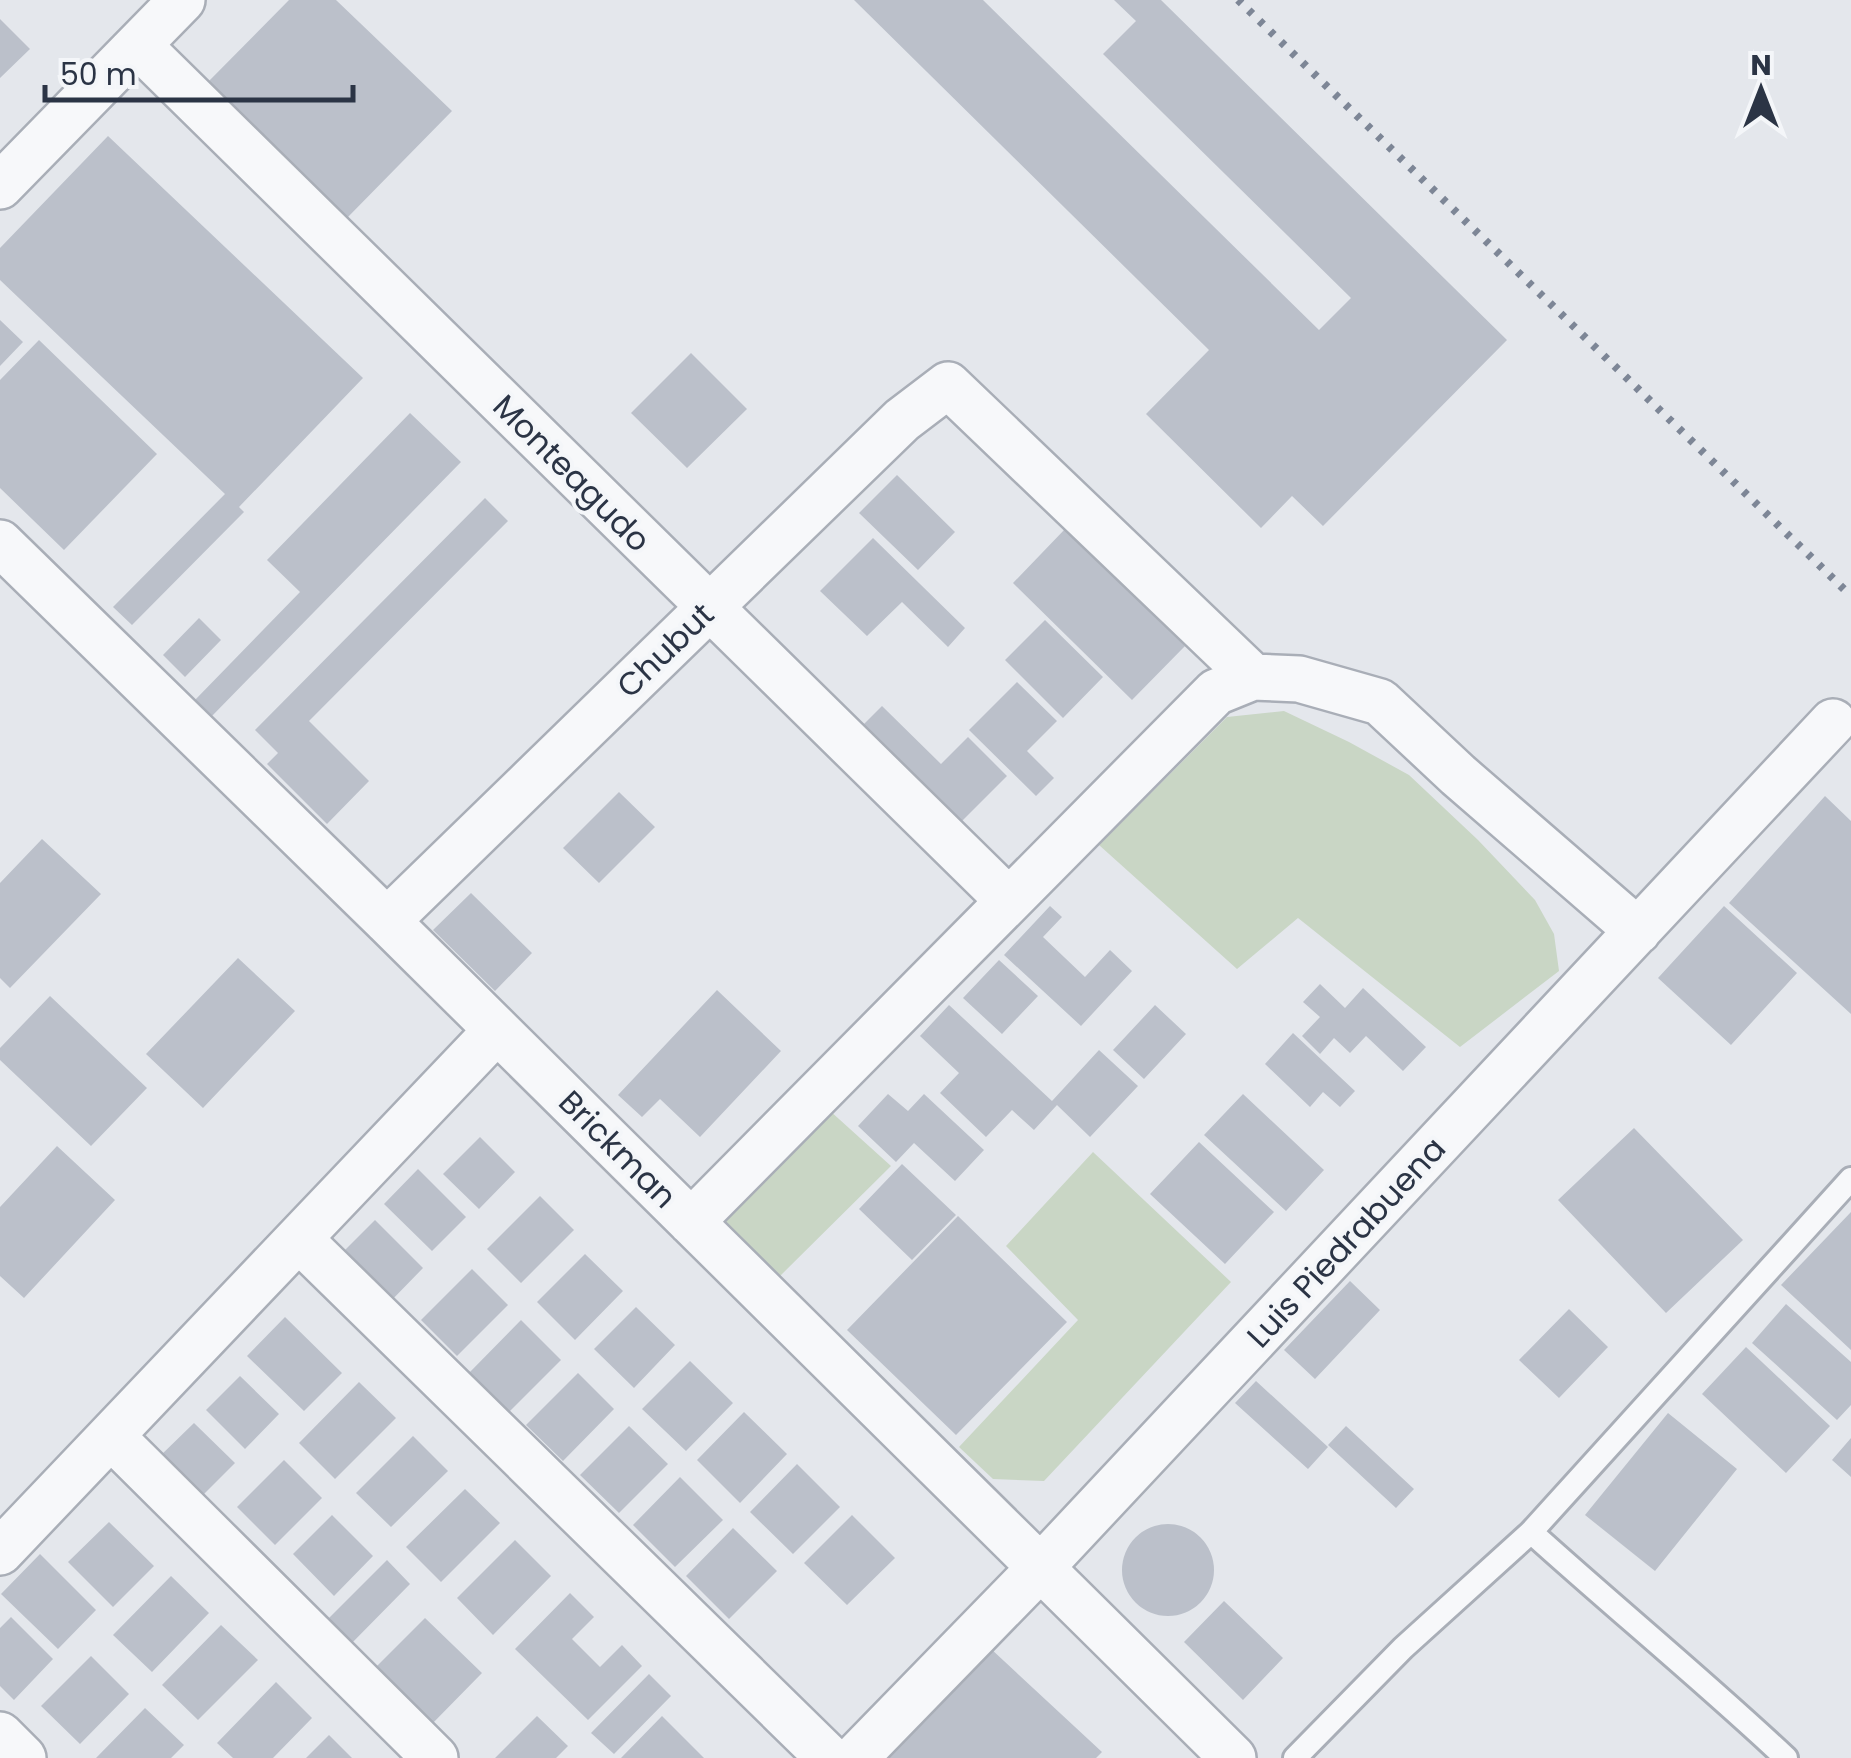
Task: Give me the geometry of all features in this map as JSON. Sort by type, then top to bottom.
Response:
[{"type":"street","points":[[0,186],[182,0]]},
{"type":"street","name":"Monteagudo","points":[[138,45],[1008,900]]},
{"type":"street","name":"Chubut","points":[[386,921],[902,420],[948,386],[1253,677]]},
{"type":"street","name":"Brickman","points":[[0,544],[1233,1758]]},
{"type":"street","points":[[691,1222],[1216,692],[1253,677],[1299,679],[1380,702],[1638,931]]},
{"type":"street","name":"Luis Piedrabuena","points":[[855,1758],[1041,1567],[1833,722]]},
{"type":"street","points":[[0,1552],[497,1030]]},
{"type":"street","points":[[298,1238],[828,1758]]},
{"type":"street","points":[[110,1436],[435,1758]]},
{"type":"street","points":[[0,1735],[23,1758]]},
{"type":"lane","points":[[1294,1758],[1403,1648],[1531,1532],[1851,1178]]},
{"type":"lane","points":[[1531,1532],[1786,1758]]},
{"type":"green space","points":[[1284,711],[1409,775],[1535,900],[1554,934],[1559,971],[1460,1047],[1298,918],[1237,969],[1099,845],[1227,717]]},
{"type":"green space","points":[[829,1110],[891,1166],[779,1277],[726,1228],[725,1209]]},
{"type":"green space","points":[[1093,1152],[1231,1282],[1044,1481],[993,1479],[959,1447],[1078,1320],[1006,1246]]},
{"type":"building","points":[[289,0],[336,0],[452,111],[347,218],[207,83]]},
{"type":"building","points":[[854,0],[983,0],[1319,330],[1351,298],[1103,54],[1136,21],[1114,0],[1161,0],[1507,340],[1323,526],[1292,496],[1261,528],[1146,414],[1209,350]]},
{"type":"building","points":[[0,19],[30,49],[0,78]]},
{"type":"building","points":[[108,136],[363,378],[239,507],[244,512],[132,625],[113,607],[225,494],[0,280],[0,248]]},
{"type":"building","points":[[0,320],[23,342],[0,366]]},
{"type":"building","points":[[39,340],[157,454],[64,550],[0,488],[0,380]]},
{"type":"building","points":[[691,353],[747,409],[687,468],[631,413]]},
{"type":"building","points":[[410,413],[461,462],[212,716],[195,700],[300,592],[267,560]]},
{"type":"building","points":[[897,475],[955,532],[918,570],[859,513]]},
{"type":"building","points":[[485,498],[508,521],[309,721],[369,781],[327,824],[267,764],[278,753],[255,730]]},
{"type":"building","points":[[1065,529],[1185,646],[1132,700],[1013,583]]},
{"type":"building","points":[[873,538],[965,628],[948,647],[902,602],[867,636],[820,591]]},
{"type":"building","points":[[199,618],[221,640],[185,677],[163,655]]},
{"type":"building","points":[[1045,620],[1103,677],[1063,718],[1005,660]]},
{"type":"building","points":[[1017,682],[1057,721],[1027,751],[1054,778],[1036,796],[969,730]]},
{"type":"building","points":[[882,706],[941,764],[968,737],[1007,776],[955,828],[856,732]]},
{"type":"building","points":[[619,792],[655,827],[599,883],[563,848]]},
{"type":"building","points":[[1825,796],[1851,821],[1851,1014],[1729,903]]},
{"type":"building","points":[[42,839],[101,894],[10,988],[0,978],[0,883]]},
{"type":"building","points":[[471,893],[532,953],[495,991],[433,930]]},
{"type":"building","points":[[1050,906],[1062,917],[1043,937],[1085,977],[1110,950],[1132,971],[1081,1026],[1004,955]]},
{"type":"building","points":[[1724,906],[1797,973],[1731,1045],[1658,978]]},
{"type":"building","points":[[238,958],[295,1011],[203,1108],[146,1054]]},
{"type":"building","points":[[999,960],[1038,996],[1002,1034],[963,998]]},
{"type":"building","points":[[1320,984],[1345,1008],[1363,988],[1426,1047],[1403,1071],[1366,1036],[1350,1053],[1334,1038],[1320,1054],[1302,1036],[1320,1017],[1303,1002]]},
{"type":"building","points":[[717,990],[781,1051],[700,1137],[660,1099],[642,1117],[618,1095]]},
{"type":"building","points":[[50,996],[147,1088],[91,1146],[0,1060],[0,1048]]},
{"type":"building","points":[[949,1005],[1052,1101],[1099,1050],[1138,1086],[1090,1137],[1057,1105],[1034,1130],[1012,1110],[986,1137],[940,1093],[959,1073],[920,1036]]},
{"type":"building","points":[[1155,1005],[1186,1034],[1144,1079],[1113,1050]]},
{"type":"building","points":[[1293,1033],[1355,1091],[1340,1107],[1323,1092],[1310,1107],[1265,1064]]},
{"type":"building","points":[[888,1094],[908,1111],[924,1094],[984,1150],[955,1181],[914,1143],[896,1162],[858,1126]]},
{"type":"building","points":[[1243,1094],[1324,1170],[1286,1211],[1204,1135]]},
{"type":"building","points":[[1634,1128],[1743,1240],[1666,1313],[1558,1200]]},
{"type":"building","points":[[480,1137],[515,1172],[479,1209],[443,1174]]},
{"type":"building","points":[[1199,1142],[1274,1212],[1225,1264],[1150,1194]]},
{"type":"building","points":[[57,1146],[115,1200],[24,1298],[0,1276],[0,1207]]},
{"type":"building","points":[[902,1164],[956,1215],[912,1260],[859,1209]]},
{"type":"building","points":[[418,1169],[466,1217],[432,1251],[384,1204]]},
{"type":"building","points":[[540,1196],[574,1230],[521,1283],[487,1249]]},
{"type":"building","points":[[1851,1212],[1851,1350],[1781,1285]]},
{"type":"building","points":[[958,1216],[1067,1322],[956,1435],[847,1330]]},
{"type":"building","points":[[375,1220],[423,1268],[387,1305],[339,1256]]},
{"type":"building","points":[[585,1254],[623,1291],[575,1340],[537,1302]]},
{"type":"building","points":[[472,1269],[508,1305],[457,1356],[421,1320]]},
{"type":"building","points":[[1350,1281],[1380,1310],[1315,1379],[1284,1350]]},
{"type":"building","points":[[1786,1304],[1851,1362],[1851,1405],[1837,1420],[1752,1343]]},
{"type":"building","points":[[636,1307],[675,1345],[634,1388],[594,1349]]},
{"type":"building","points":[[1569,1309],[1608,1347],[1559,1398],[1519,1360]]},
{"type":"building","points":[[285,1317],[342,1373],[304,1411],[247,1356]]},
{"type":"building","points":[[521,1320],[561,1360],[509,1412],[469,1373]]},
{"type":"building","points":[[1746,1347],[1830,1426],[1786,1473],[1702,1394]]},
{"type":"building","points":[[690,1361],[733,1403],[686,1451],[642,1409]]},
{"type":"building","points":[[578,1373],[614,1409],[563,1461],[526,1425]]},
{"type":"building","points":[[240,1376],[279,1414],[245,1449],[206,1410]]},
{"type":"building","points":[[1256,1381],[1328,1447],[1308,1469],[1235,1403]]},
{"type":"building","points":[[359,1382],[396,1418],[335,1479],[299,1443]]},
{"type":"building","points":[[744,1412],[787,1454],[740,1503],[697,1460]]},
{"type":"building","points":[[1668,1413],[1737,1469],[1655,1571],[1585,1515]]},
{"type":"building","points":[[194,1423],[235,1463],[200,1498],[158,1458]]},
{"type":"building","points":[[629,1426],[668,1464],[619,1513],[580,1475]]},
{"type":"building","points":[[1346,1426],[1414,1489],[1396,1508],[1328,1445]]},
{"type":"building","points":[[413,1436],[448,1471],[391,1527],[356,1493]]},
{"type":"building","points":[[1851,1438],[1851,1477],[1832,1460]]},
{"type":"building","points":[[284,1460],[322,1498],[275,1545],[237,1507]]},
{"type":"building","points":[[797,1464],[840,1507],[793,1554],[750,1512]]},
{"type":"building","points":[[680,1477],[723,1520],[675,1567],[633,1525]]},
{"type":"building","points":[[465,1489],[500,1523],[441,1582],[406,1547]]},
{"type":"building","points":[[332,1515],[373,1556],[334,1596],[293,1554]]},
{"type":"building","points":[[852,1515],[895,1558],[847,1605],[804,1563]]},
{"type":"building","points":[[109,1522],[154,1566],[113,1607],[68,1562]]},
{"type":"building","points":[[1159,1524],[1177,1524],[1194,1531],[1207,1544],[1214,1570],[1207,1596],[1194,1609],[1177,1616],[1159,1616],[1142,1609],[1129,1596],[1122,1579],[1122,1561],[1129,1544],[1142,1531]]},
{"type":"building","points":[[733,1528],[777,1571],[729,1619],[686,1576]]},
{"type":"building","points":[[515,1540],[551,1576],[493,1635],[457,1598]]},
{"type":"building","points":[[40,1554],[96,1610],[58,1649],[1,1594]]},
{"type":"building","points":[[387,1560],[410,1584],[348,1647],[324,1623]]},
{"type":"building","points":[[171,1576],[209,1613],[152,1672],[113,1635]]},
{"type":"building","points":[[570,1593],[594,1617],[572,1639],[600,1667],[622,1645],[642,1666],[588,1720],[515,1649]]},
{"type":"building","points":[[1224,1601],[1283,1658],[1243,1700],[1184,1642]]},
{"type":"building","points":[[11,1617],[53,1659],[14,1700],[0,1686],[0,1628]]},
{"type":"building","points":[[425,1618],[482,1673],[430,1726],[373,1670]]},
{"type":"building","points":[[221,1625],[258,1660],[198,1720],[162,1685]]},
{"type":"building","points":[[990,1648],[1102,1752],[1096,1758],[887,1758]]},
{"type":"building","points":[[91,1656],[129,1694],[80,1744],[41,1706]]},
{"type":"building","points":[[649,1674],[671,1696],[614,1754],[591,1733]]},
{"type":"building","points":[[276,1682],[312,1718],[273,1758],[233,1758],[217,1743]]},
{"type":"building","points":[[145,1708],[184,1745],[171,1758],[96,1758]]},
{"type":"building","points":[[537,1716],[568,1746],[556,1758],[495,1758]]},
{"type":"building","points":[[662,1716],[704,1758],[621,1758]]},
{"type":"building","points":[[329,1735],[352,1758],[306,1758]]},
{"type":"railway","points":[[1238,0],[1851,596]]}]
